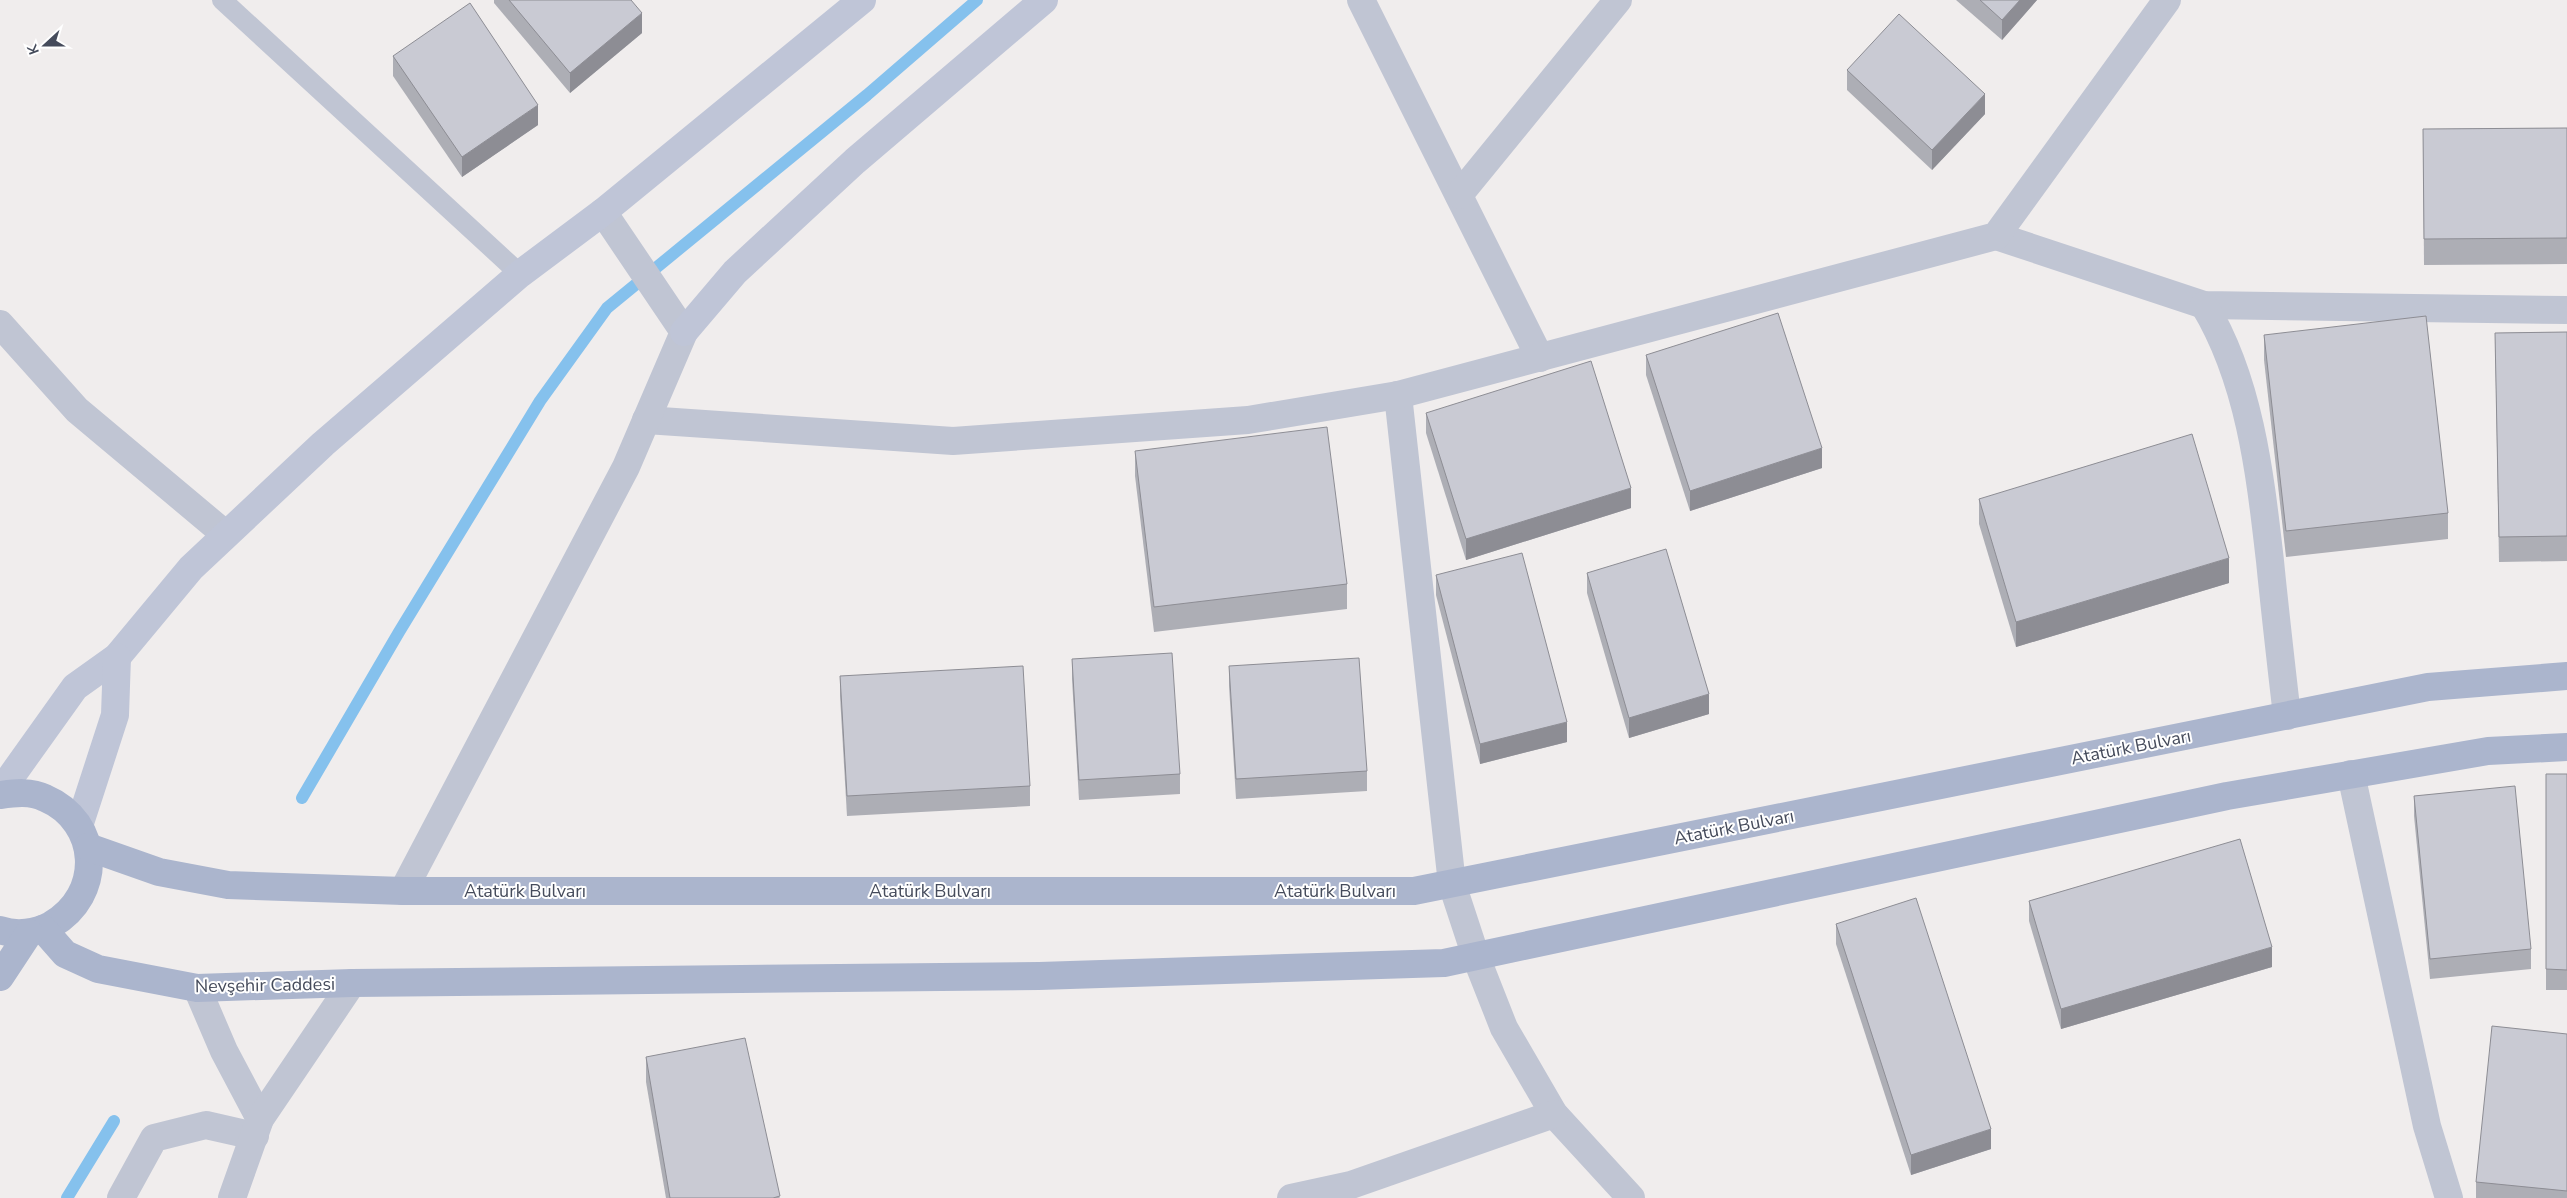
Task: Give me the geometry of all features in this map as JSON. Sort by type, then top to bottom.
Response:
[{"type":"main road","name":"Atatürk Bulvarı","points":[[84,836],[159,872],[228,885],[403,890],[1414,892],[2428,687],[2567,676]]},
{"type":"main road","points":[[352,984],[1039,976],[1444,963],[2227,796],[2488,751],[2567,747]]},
{"type":"main road","points":[[0,794],[21,792],[44,797],[64,808],[84,836],[89,873],[81,897],[65,917],[36,931],[0,976]]},
{"type":"main road","points":[[0,930],[36,931]]},
{"type":"main road","name":"Nevşehir Caddesi","points":[[36,931],[65,954],[98,969],[197,988],[352,984]]},
{"type":"street","points":[[0,794],[75,687],[117,657],[191,568],[225,534],[323,444],[520,274],[603,212],[862,0]]},
{"type":"street","points":[[403,890],[626,467],[684,332],[735,272],[848,167],[1044,0]]},
{"type":"street","points":[[1361,0],[1540,358]]},
{"type":"street","points":[[1459,195],[1618,0]]},
{"type":"street","points":[[1996,236],[2166,0]]},
{"type":"street","points":[[603,212],[684,332]]},
{"type":"street","points":[[646,420],[953,441],[1248,420],[1398,395],[1996,236],[2204,305],[2567,310]]},
{"type":"street","points":[[2204,305],[2219,330],[2240,385],[2262,492],[2287,716]]},
{"type":"street","points":[[0,324],[77,410],[225,534]]},
{"type":"street","points":[[1398,395],[1452,884],[1476,957],[1504,1028],[1554,1114],[1630,1198]]},
{"type":"street","points":[[84,836],[115,715],[117,657]]},
{"type":"street","points":[[2351,774],[2425,1116],[2449,1198]]},
{"type":"street","points":[[232,1198],[257,1127],[352,984]]},
{"type":"street","points":[[197,988],[257,1127]]},
{"type":"street","points":[[1292,1198],[1351,1185],[1554,1114]]},
{"type":"street","points":[[121,1198],[154,1138],[206,1125],[257,1127]]},
{"type":"lane","points":[[222,0],[520,274]]},
{"type":"building","points":[[509,0],[631,0],[642,13],[570,73]]},
{"type":"building","points":[[1980,0],[2020,0],[2002,20]]},
{"type":"building","points":[[470,3],[538,105],[462,157],[393,56]]},
{"type":"building","points":[[1899,14],[1985,94],[1932,150],[1847,70]]},
{"type":"building","points":[[2567,128],[2567,238],[2424,239],[2423,129]]},
{"type":"building","points":[[1778,313],[1822,448],[1690,491],[1646,355]]},
{"type":"building","points":[[2426,316],[2448,513],[2286,531],[2264,335]]},
{"type":"building","points":[[2567,332],[2567,536],[2499,537],[2495,333]]},
{"type":"building","points":[[1591,361],[1631,488],[1466,539],[1426,413]]},
{"type":"building","points":[[1327,427],[1347,584],[1154,607],[1135,451]]},
{"type":"building","points":[[2192,434],[2229,558],[2016,622],[1979,499]]},
{"type":"building","points":[[1666,549],[1709,694],[1629,718],[1587,573]]},
{"type":"building","points":[[1522,553],[1567,722],[1480,744],[1436,575]]},
{"type":"building","points":[[1172,653],[1180,774],[1079,780],[1072,659]]},
{"type":"building","points":[[1359,658],[1367,771],[1236,779],[1229,666]]},
{"type":"building","points":[[1023,666],[1030,786],[847,796],[840,676]]},
{"type":"building","points":[[2546,774],[2567,774],[2567,970],[2546,969]]},
{"type":"building","points":[[2515,786],[2531,949],[2430,959],[2414,796]]},
{"type":"building","points":[[2240,839],[2272,947],[2061,1009],[2029,901]]},
{"type":"building","points":[[1916,898],[1991,1129],[1911,1155],[1836,924]]},
{"type":"building","points":[[2492,1026],[2567,1034],[2567,1191],[2476,1182]]},
{"type":"building","points":[[745,1038],[780,1196],[773,1198],[670,1198],[646,1057]]},
{"type":"waterway","points":[[302,798],[399,632],[540,401],[607,308],[867,95],[977,0]]},
{"type":"waterway","points":[[67,1198],[114,1121]]}]
